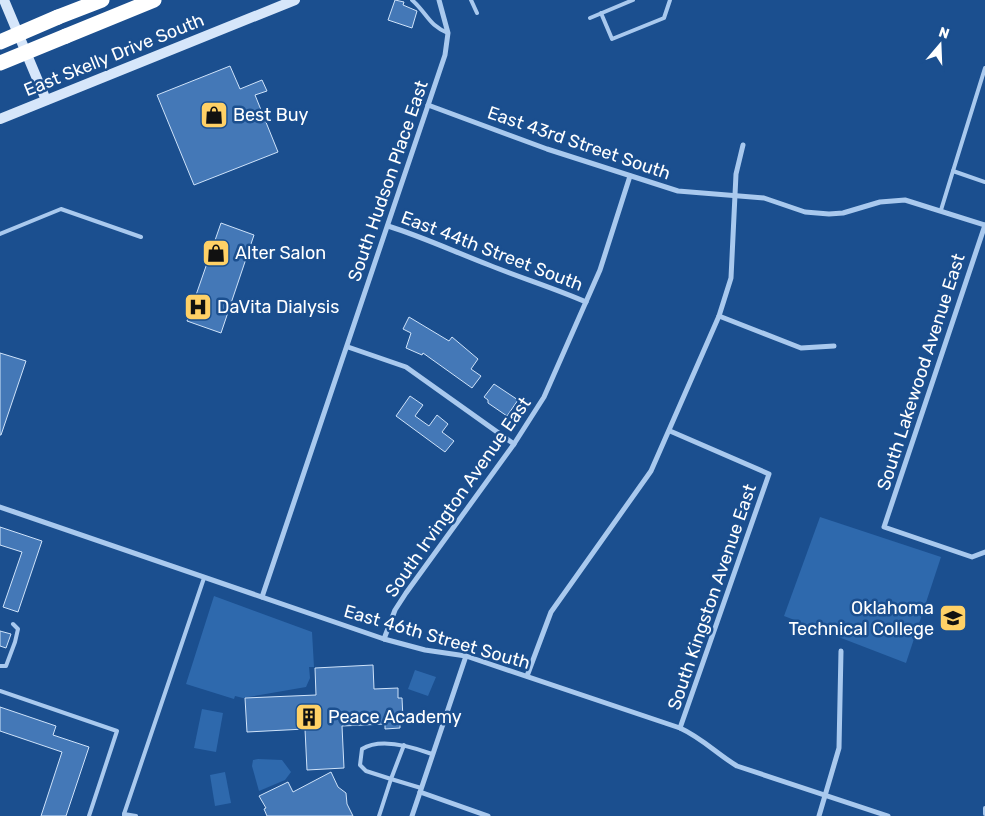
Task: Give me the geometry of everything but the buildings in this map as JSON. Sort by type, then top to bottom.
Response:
[{"type":"highway","points":[[0,42],[102,0]]},
{"type":"highway","points":[[0,63],[154,0]]},
{"type":"main road","points":[[4,0],[46,100]]},
{"type":"main road","name":"East Skelly Drive South","points":[[0,119],[295,0]]},
{"type":"street","name":"South Hudson Place East","points":[[262,597],[305,467],[348,347],[445,55],[448,33],[439,0]]},
{"type":"street","name":"East 43rd Street South","points":[[428,105],[547,149],[678,191],[764,198],[816,214],[843,213],[880,202],[916,202],[985,225]]},
{"type":"street","points":[[527,676],[551,612],[651,471],[670,432],[719,316],[732,278],[736,174],[743,145]]},
{"type":"street","name":"South Irvington Avenue East","points":[[384,639],[395,610],[406,593],[514,444],[544,397],[600,270],[630,176]]},
{"type":"street","name":"South Lakewood Avenue East","points":[[985,225],[884,527],[972,557],[985,552]]},
{"type":"street","name":"East 44th Street South","points":[[388,226],[438,243],[489,265],[553,287],[586,302]]},
{"type":"street","points":[[719,316],[801,348],[834,346]]},
{"type":"street","points":[[348,347],[406,367],[514,444]]},
{"type":"street","name":"South Kingston Avenue East","points":[[670,432],[769,474],[680,728]]},
{"type":"street","name":"East 46th Street South","points":[[0,507],[384,639],[424,650],[466,656],[680,728],[699,737],[718,754],[737,766],[888,816]]},
{"type":"street","points":[[819,816],[839,748],[841,651]]},
{"type":"street","points":[[412,816],[466,656]]},
{"type":"street","points":[[420,790],[488,816]]},
{"type":"lane","points":[[412,0],[423,10],[430,24],[448,33]]},
{"type":"lane","points":[[471,0],[477,13]]},
{"type":"lane","points":[[590,18],[633,0]]},
{"type":"lane","points":[[601,13],[612,40],[664,18],[670,0]]},
{"type":"lane","points":[[941,210],[985,68]]},
{"type":"lane","points":[[953,171],[985,182]]},
{"type":"lane","points":[[0,234],[61,209],[141,237]]},
{"type":"lane","points":[[136,816],[124,815],[204,578]]},
{"type":"lane","points":[[0,666],[6,666],[16,642],[18,629],[13,624]]},
{"type":"lane","points":[[0,691],[117,731],[89,816]]},
{"type":"lane","points":[[420,790],[366,771],[360,765],[362,749],[382,745],[404,745],[432,754]]},
{"type":"lane","points":[[379,816],[404,745]]},
{"type":"lane","points":[[985,808],[985,814]]},
{"type":"shaded area","points":[[820,517],[941,557],[906,663],[784,616]]},
{"type":"shaded area","points":[[214,596],[312,632],[314,667],[309,667],[310,678],[306,687],[243,698],[235,696],[234,699],[186,684]]},
{"type":"shaded area","points":[[415,670],[436,677],[428,696],[408,689]]},
{"type":"shaded area","points":[[202,709],[223,713],[216,752],[194,748]]},
{"type":"shaded area","points":[[253,760],[282,760],[291,772],[285,780],[259,791],[252,766]]},
{"type":"shaded area","points":[[225,772],[231,803],[215,806],[210,775]]},
{"type":"place","name":"Best Buy","points":[[214,115]]},
{"type":"place","name":"Alter Salon","points":[[216,253]]},
{"type":"place","name":"DaVita Dialysis","points":[[198,307]]},
{"type":"place","name":"Oklahoma Technical College","points":[[953,618]]},
{"type":"place","name":"Peace Academy","points":[[309,717]]}]
